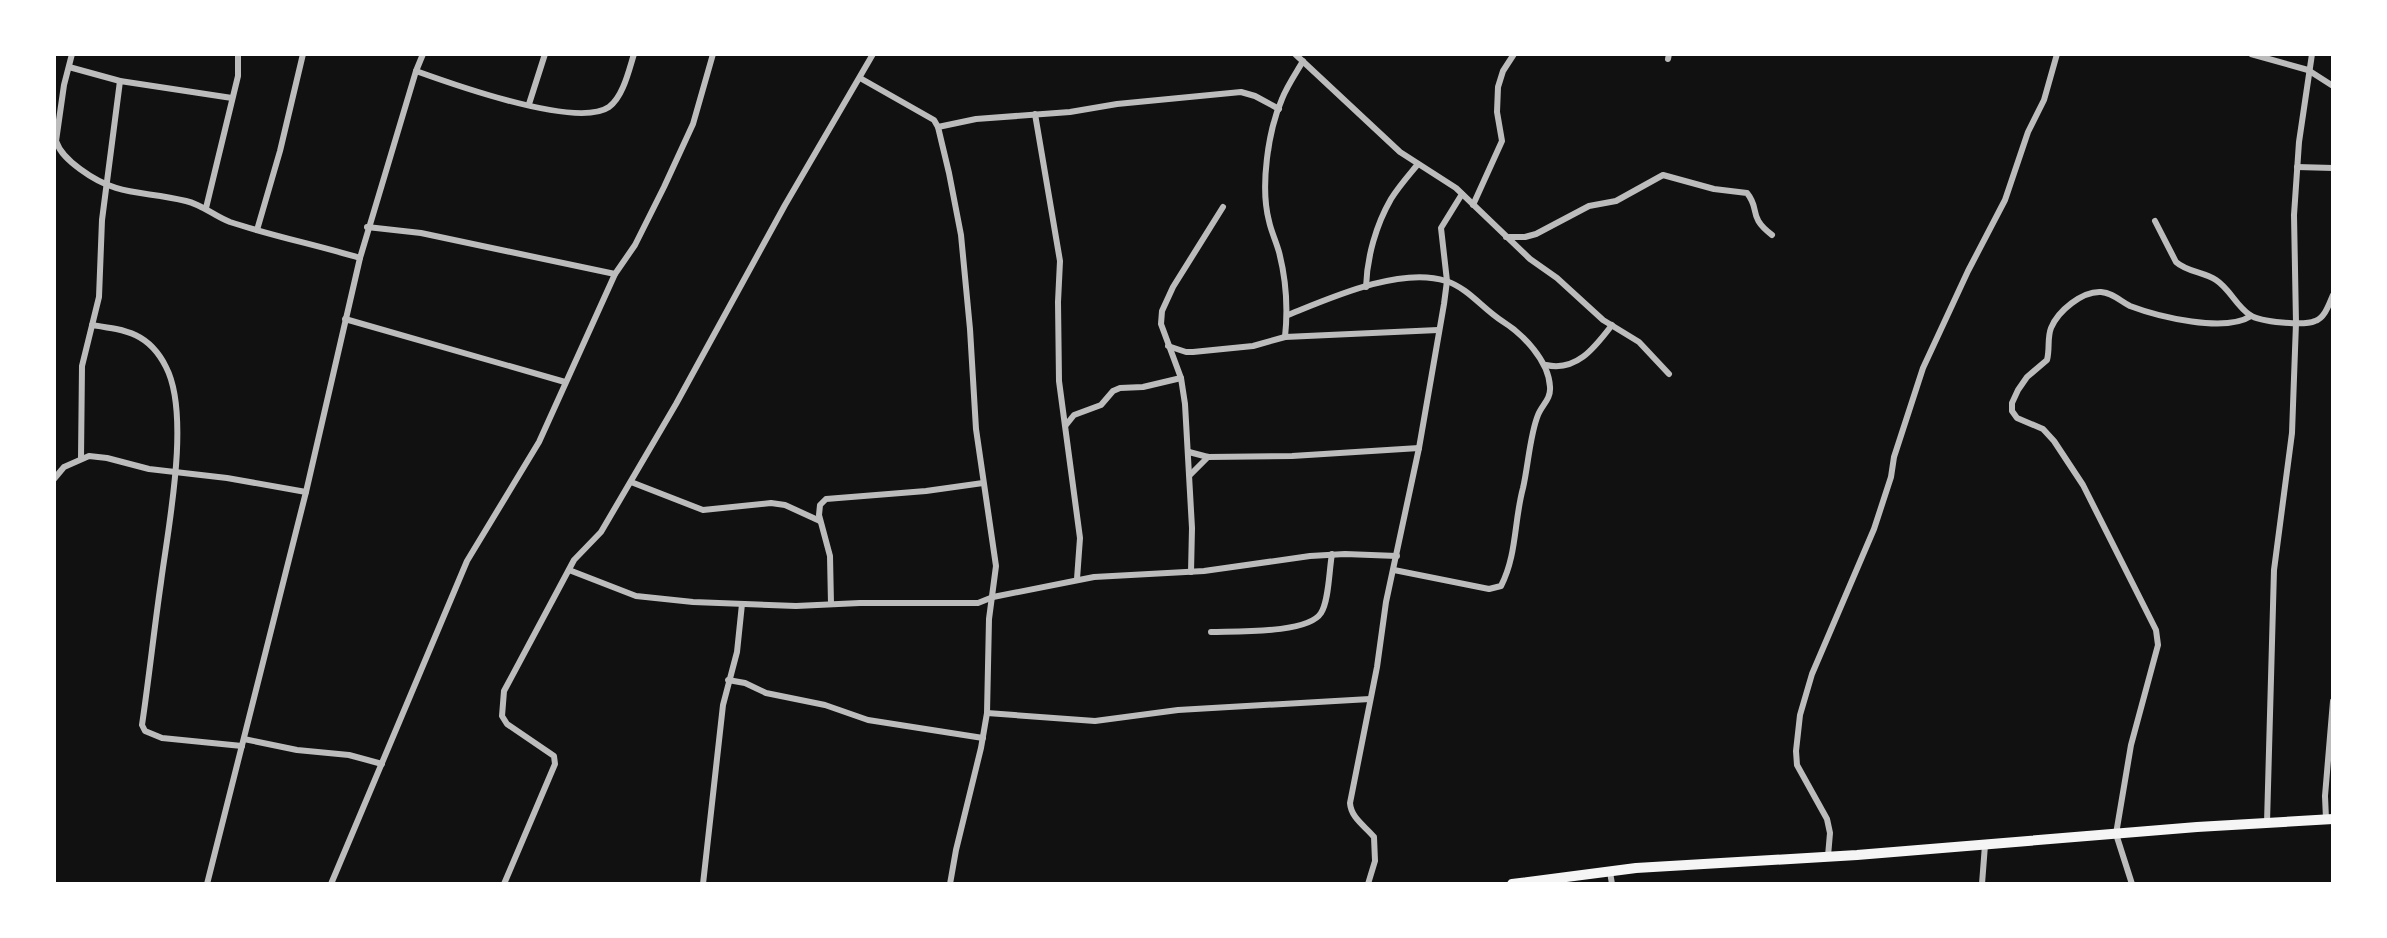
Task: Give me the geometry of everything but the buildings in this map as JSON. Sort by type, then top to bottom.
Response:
[{"type":"highway","points":[[1512,884],[1611,878],[1636,869],[2329,819]]},
{"type":"street","points":[[72,54],[56,141],[70,162],[108,187],[187,201],[206,208],[227,221],[360,258]]},
{"type":"street","points":[[206,208],[238,76],[238,54]]},
{"type":"street","points":[[257,230],[280,151],[303,54]]},
{"type":"street","points":[[207,884],[306,492],[360,258],[423,54]]},
{"type":"street","points":[[529,104],[545,54]]},
{"type":"street","points":[[416,71],[485,95],[579,113],[595,113],[608,108],[616,100],[634,54]]},
{"type":"street","points":[[331,884],[467,561],[539,442],[615,274],[635,244],[693,124],[713,54]]},
{"type":"street","points":[[504,884],[555,765],[554,756],[507,724],[502,716],[504,691],[574,560],[601,532],[631,482],[785,205],[873,54]]},
{"type":"street","points":[[1295,54],[1400,152],[1462,194],[1506,237],[1612,325],[1639,342],[1669,374]]},
{"type":"street","points":[[1473,205],[1502,141],[1497,112],[1498,88],[1503,71],[1514,54]]},
{"type":"street","points":[[1828,856],[1830,833],[1827,819],[1797,765],[1800,715],[1812,674],[1874,529],[1923,368],[1968,271],[2005,201],[2031,124],[2045,100],[2057,54]]},
{"type":"street","points":[[2251,54],[2308,70],[2333,86]]},
{"type":"street","points":[[2267,822],[2274,570],[2292,433],[2296,323],[2294,215],[2297,167],[2312,54]]},
{"type":"street","points":[[1285,337],[1288,315],[1279,254],[1268,220],[1266,173],[1273,126],[1282,98],[1303,61]]},
{"type":"street","points":[[69,67],[120,81],[232,99]]},
{"type":"street","points":[[860,78],[934,120],[938,127],[961,235],[976,429],[996,566],[987,659],[987,713],[950,884]]},
{"type":"street","points":[[81,458],[82,366],[99,297],[102,220],[120,81]]},
{"type":"street","points":[[938,127],[976,119],[1241,92],[1279,109]]},
{"type":"street","points":[[1035,114],[1060,261],[1059,381],[1080,538],[1077,579]]},
{"type":"street","points":[[1366,287],[1369,258],[1377,231],[1391,199],[1418,164]]},
{"type":"street","points":[[2297,167],[2333,168]]},
{"type":"street","points":[[1506,237],[1536,234],[1589,206],[1616,201],[1663,175],[1714,189],[1747,193],[1752,201],[1757,222],[1772,235]]},
{"type":"street","points":[[1368,884],[1375,861],[1374,837],[1354,817],[1350,803],[1419,449],[1447,281],[1441,228],[1462,194]]},
{"type":"street","points":[[1191,572],[1189,452],[1181,378],[1161,324],[1162,311],[1173,287],[1223,206]]},
{"type":"street","points":[[2155,221],[2180,266],[2208,275],[2219,282],[2251,316]]},
{"type":"street","points":[[368,228],[421,233],[615,274]]},
{"type":"street","points":[[1288,315],[1366,287],[1406,278],[1447,281],[1466,292],[1527,340],[1546,365],[1551,389],[1548,400],[1538,413],[1521,494],[1515,544],[1501,586],[1489,589],[1394,570]]},
{"type":"street","points":[[2132,884],[2116,834],[2130,744],[2158,645],[2156,630],[2083,485],[2048,433],[2017,418],[2012,411],[2012,403],[2027,377],[2047,360],[2051,327],[2056,320],[2070,305],[2091,293],[2111,295],[2131,306],[2212,324],[2234,323],[2251,316],[2296,323],[2315,321],[2322,317],[2333,295]]},
{"type":"street","points":[[345,319],[565,382]]},
{"type":"street","points":[[92,325],[134,332],[166,366],[175,392],[176,473],[142,725],[145,731],[162,738],[243,742],[349,755],[382,764]]},
{"type":"street","points":[[1546,365],[1556,367],[1585,357],[1612,325]]},
{"type":"street","points":[[1168,346],[1186,352],[1254,346],[1285,337],[1438,330]]},
{"type":"street","points":[[1178,368],[1186,352]]},
{"type":"street","points":[[1066,425],[1074,415],[1101,405],[1113,391],[1120,388],[1143,387],[1181,378]]},
{"type":"street","points":[[1189,452],[1208,457],[1292,456],[1419,449]]},
{"type":"street","points":[[54,480],[64,467],[89,456],[149,469],[226,478],[306,492]]},
{"type":"street","points":[[1189,475],[1208,457]]},
{"type":"street","points":[[631,482],[703,510],[771,503],[785,505],[820,521]]},
{"type":"street","points":[[831,604],[830,555],[820,521],[820,505],[826,499],[983,483]]},
{"type":"street","points":[[569,570],[636,596],[693,603],[978,603],[993,597],[1077,579],[1191,572],[1332,555],[1397,556]]},
{"type":"street","points":[[1211,632],[1282,629],[1315,620],[1323,611],[1332,555]]},
{"type":"street","points":[[703,884],[714,773],[728,680],[737,652],[742,604]]},
{"type":"street","points":[[728,680],[766,693],[825,705],[868,720],[983,738]]},
{"type":"street","points":[[987,713],[1095,722],[1178,710],[1370,699]]},
{"type":"street","points":[[2329,819],[2325,796],[2333,701]]},
{"type":"street","points":[[1982,884],[1985,845]]}]
